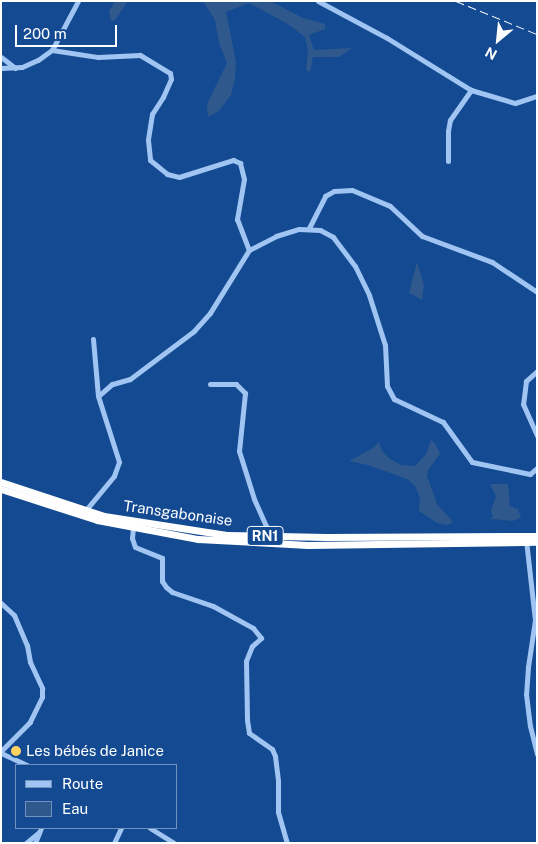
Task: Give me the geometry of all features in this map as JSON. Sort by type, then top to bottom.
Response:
[{"type":"highway","name":"Transgabonaise","points":[[1,482],[85,511],[227,535],[526,539],[537,542]]},
{"type":"highway","name":"Transgabonaise","points":[[1,489],[70,512],[133,528],[185,537],[257,543],[308,544],[526,539],[537,536]]},
{"type":"street","points":[[1,68],[15,68],[38,60],[52,50],[78,1]]},
{"type":"street","points":[[318,1],[387,38],[471,90],[515,102],[537,96]]},
{"type":"street","points":[[52,50],[98,57],[122,58],[140,54],[170,73],[171,79],[164,97],[152,114],[148,140],[150,160],[167,174],[179,177],[233,160],[240,163],[244,179],[237,219],[249,250]]},
{"type":"street","points":[[1,57],[15,68]]},
{"type":"street","points":[[448,161],[450,120],[471,90]]},
{"type":"street","points":[[309,228],[325,196],[334,191],[352,190],[390,206],[422,236],[492,262],[537,292]]},
{"type":"street","points":[[98,396],[112,384],[130,379],[194,331],[215,306],[249,250],[276,236],[309,228],[320,230],[333,237],[356,266],[369,295],[381,331],[387,359],[387,386],[394,399],[401,404],[427,413],[443,422],[472,462],[530,474],[537,468]]},
{"type":"street","points":[[85,511],[114,476],[119,462],[98,396],[93,339]]},
{"type":"street","points":[[537,371],[526,381],[523,404],[537,436]]},
{"type":"street","points":[[210,384],[236,384],[245,392],[239,451],[254,499],[266,526],[267,536]]},
{"type":"street","points":[[133,528],[132,538],[135,547],[162,558],[162,581],[166,587],[179,594],[213,606],[252,628],[261,638],[252,646],[246,661],[246,720],[249,733],[272,749],[275,756],[278,781],[278,812],[287,843]]},
{"type":"street","points":[[526,539],[535,620],[526,694],[530,726],[537,754]]},
{"type":"street","points":[[1,603],[14,615],[27,645],[30,662],[42,688],[42,697],[30,722],[1,752],[26,764]]},
{"type":"street","points":[[114,843],[121,829]]},
{"type":"street","points":[[152,829],[174,843]]},
{"type":"street","points":[[26,843],[40,830]]},
{"type":"street","points":[[35,843],[40,830]]},
{"type":"water","points":[[115,1],[128,1],[115,20],[111,21],[109,11]]},
{"type":"water","points":[[203,1],[270,1],[303,18],[325,24],[325,29],[309,35],[314,50],[352,48],[339,57],[313,57],[310,72],[306,70],[308,51],[305,37],[288,24],[249,3],[226,12],[236,62],[235,78],[231,95],[219,111],[208,117],[207,104],[227,63],[219,43],[215,20]]},
{"type":"water","points":[[417,262],[424,285],[422,300],[409,293]]},
{"type":"water","points":[[431,440],[435,443],[440,454],[428,470],[427,476],[437,504],[453,522],[447,525],[437,523],[419,511],[420,498],[415,486],[407,479],[368,465],[349,461],[373,448],[379,442],[382,451],[390,459],[401,465],[415,466],[426,454]]},
{"type":"water","points":[[490,484],[508,484],[510,506],[518,509],[521,518],[512,521],[492,519],[487,521],[493,517],[491,511],[496,496]]},
{"type":"railway","points":[[456,1],[537,34]]},
{"type":"place","name":"Les bébés de Janice","points":[[16,751]]}]
